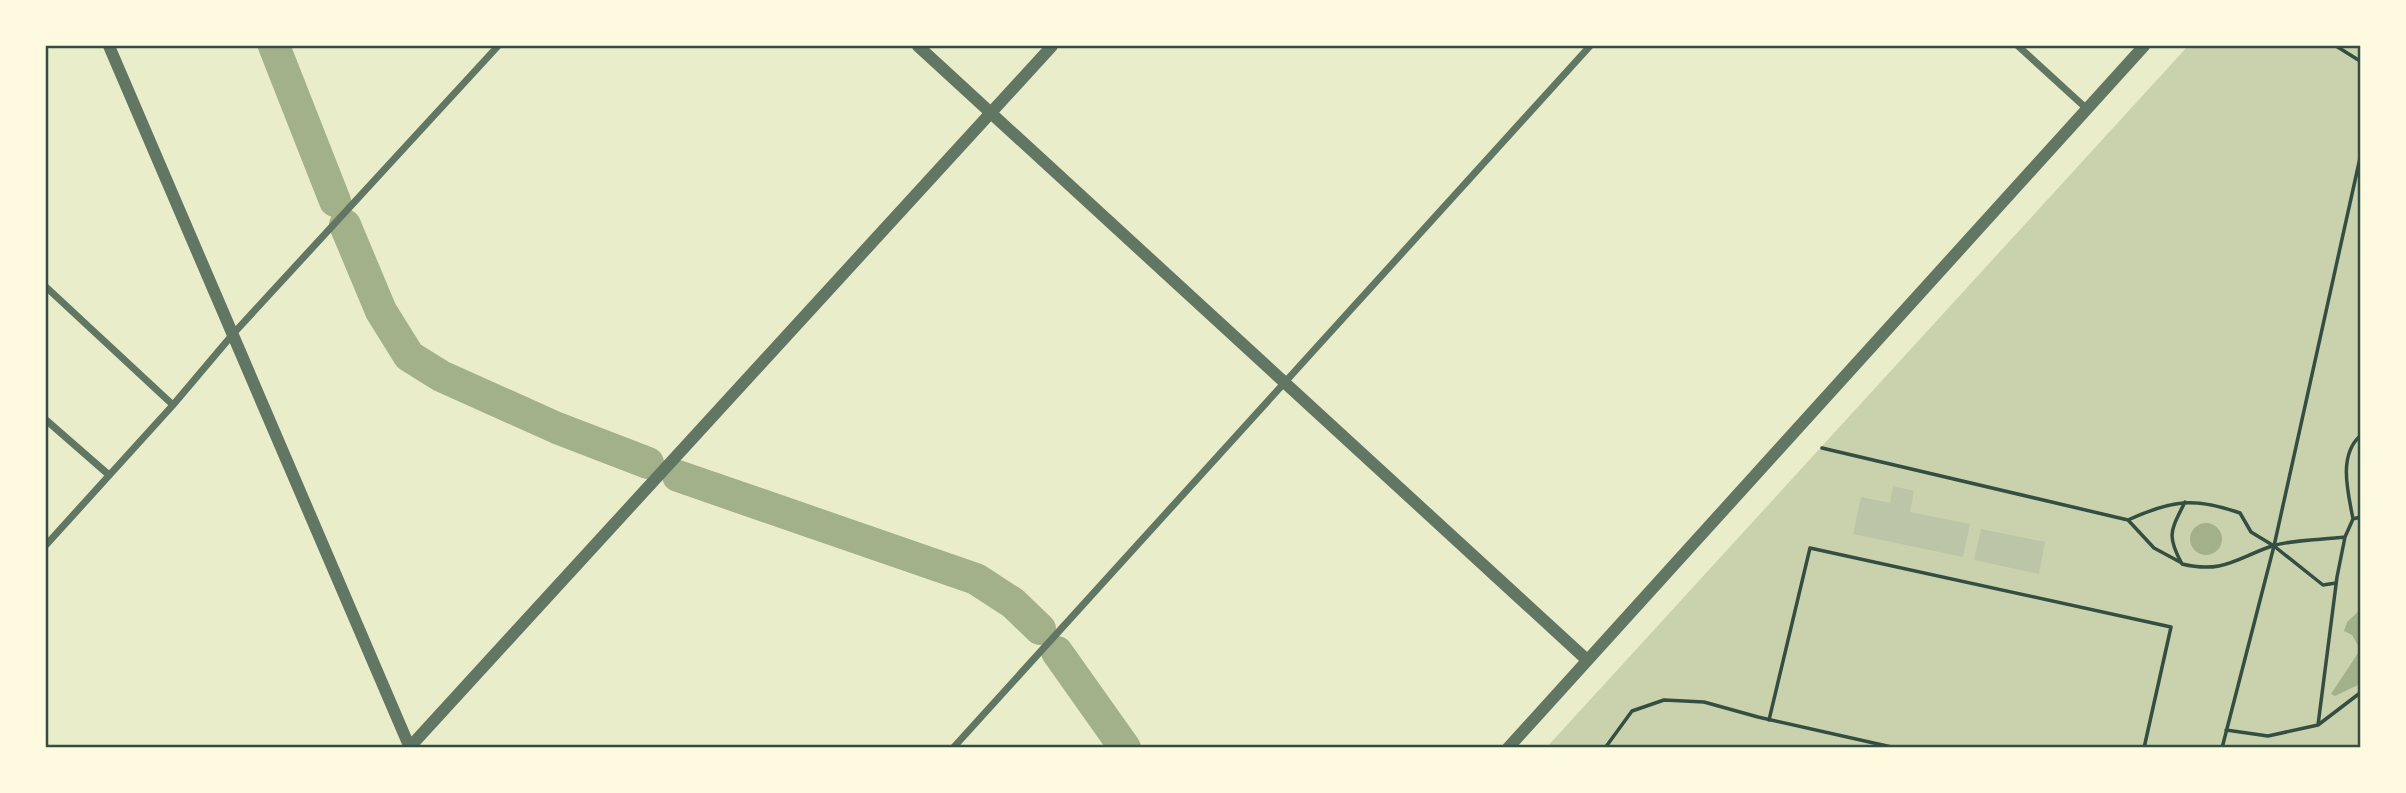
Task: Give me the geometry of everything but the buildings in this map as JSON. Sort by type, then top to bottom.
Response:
[{"type":"street","points":[[109,46],[409,747],[1052,46]]},
{"type":"street","points":[[46,545],[49,535],[109,475],[233,334],[498,46]]},
{"type":"street","points":[[918,46],[1587,660]]},
{"type":"street","points":[[953,747],[1590,46]]},
{"type":"street","points":[[2018,46],[2088,109]]},
{"type":"street","points":[[1508,747],[2144,46]]},
{"type":"street","points":[[46,286],[173,405]]},
{"type":"street","points":[[46,421],[109,475]]},
{"type":"path","points":[[2336,46],[2361,61]]},
{"type":"path","points":[[2222,747],[2274,546],[2361,158]]},
{"type":"path","points":[[2318,725],[2336,583],[2344,537],[2353,519],[2345,475],[2353,443],[2361,436]]},
{"type":"path","points":[[1822,448],[2128,520],[2154,548],[2182,564],[2199,568],[2219,567],[2274,546],[2344,537]]},
{"type":"path","points":[[2182,564],[2171,544],[2173,526],[2185,502]]},
{"type":"path","points":[[2128,520],[2154,508],[2185,502],[2213,503],[2241,513],[2251,532],[2274,546],[2323,585],[2336,583]]},
{"type":"path","points":[[2353,519],[2361,517]]},
{"type":"path","points":[[1769,720],[1810,548],[2171,627],[2144,747]]},
{"type":"path","points":[[2226,730],[2267,736],[2318,725],[2361,693]]},
{"type":"path","points":[[1605,747],[1632,711],[1664,699],[1704,702],[1769,720],[1896,747]]},
{"type":"shaded area","points":[[2188,46],[2360,46],[2360,747],[1546,748]]},
{"type":"shaded area","points":[[2206,523],[2218,527],[2222,539],[2218,551],[2206,555],[2194,551],[2190,539],[2194,527]]},
{"type":"shaded area","points":[[2360,610],[2360,649],[2352,635],[2344,631],[2347,622]]},
{"type":"shaded area","points":[[2360,650],[2360,684],[2335,696],[2331,694]]},
{"type":"waterway","points":[[274,46],[335,201]]},
{"type":"waterway","points":[[345,225],[381,311],[409,356],[441,376],[557,428],[648,463]]},
{"type":"waterway","points":[[678,476],[976,579],[1013,603],[1040,629]]},
{"type":"waterway","points":[[1057,652],[1125,748]]}]
